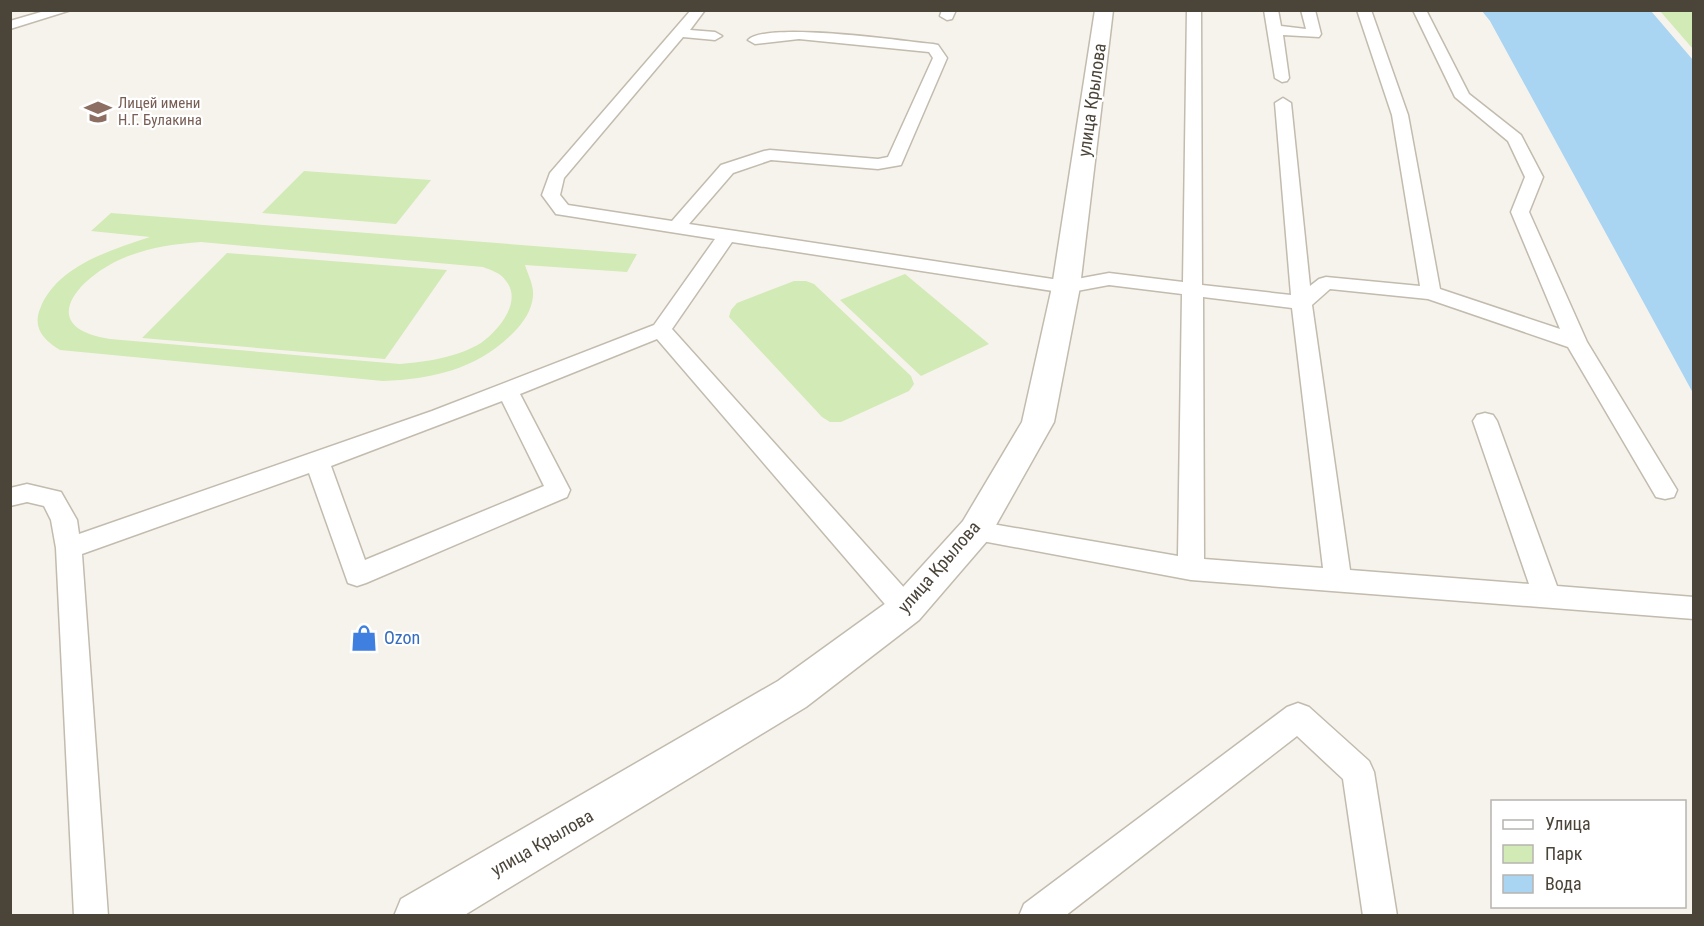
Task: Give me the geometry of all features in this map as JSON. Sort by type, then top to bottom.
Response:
[{"type":"street","name":"улица Крылова","points":[[418,915],[792,694],[906,609],[975,531],[1038,422],[1066,287],[1104,10]]},
{"type":"lane","points":[[10,25],[65,10]]},
{"type":"lane","points":[[699,10],[556,177],[551,195],[562,210],[1066,287],[1109,279],[1302,303],[1326,283],[1431,293],[1576,342]]},
{"type":"lane","points":[[1191,569],[1194,10]]},
{"type":"lane","points":[[1271,10],[1282,78]]},
{"type":"lane","points":[[1275,30],[1314,34],[1308,10]]},
{"type":"lane","points":[[1364,10],[1400,115],[1431,293]]},
{"type":"lane","points":[[1419,10],[1463,97],[1515,138],[1534,177],[1521,212],[1576,342],[1665,490]]},
{"type":"lane","points":[[680,33],[715,36]]},
{"type":"lane","points":[[676,227],[727,169],[770,155],[878,164],[895,161],[940,58],[936,41],[799,35],[754,40]]},
{"type":"lane","points":[[1283,103],[1302,303],[1338,580]]},
{"type":"lane","points":[[69,548],[318,463],[508,392],[661,330],[727,236]]},
{"type":"lane","points":[[661,330],[906,609]]},
{"type":"lane","points":[[318,463],[357,575],[558,490],[508,392]]},
{"type":"lane","points":[[1485,421],[1547,597]]},
{"type":"lane","points":[[10,497],[27,493],[52,499],[64,520],[69,548],[91,915]]},
{"type":"lane","points":[[975,531],[1191,569],[1694,608]]},
{"type":"lane","points":[[1036,915],[1298,717],[1358,772],[1380,915]]},
{"type":"green space","points":[[1660,11],[1693,11],[1693,49]]},
{"type":"green space","points":[[304,171],[431,180],[396,224],[262,213]]},
{"type":"green space","points":[[111,213],[637,254],[627,272],[525,265],[533,288],[531,306],[521,325],[500,345],[454,370],[420,378],[383,381],[60,350],[41,334],[38,323],[40,309],[58,281],[102,254],[150,237],[91,231]],"holes":[[[201,242],[483,267],[496,272],[511,289],[510,307],[501,324],[488,338],[472,348],[442,358],[410,363],[110,339],[87,333],[74,325],[69,314],[71,303],[78,291],[103,269],[139,252],[180,244]]]},
{"type":"green space","points":[[227,253],[447,270],[385,359],[142,338]]},
{"type":"green space","points":[[905,274],[989,344],[921,376],[840,300]]},
{"type":"green space","points":[[794,281],[814,284],[911,376],[914,384],[909,391],[841,422],[830,422],[822,417],[729,317],[737,303]]},
{"type":"water","points":[[1482,11],[1651,11],[1693,60],[1693,393],[1490,21]]},
{"type":"place","name":"Лицей имени Н.Г. Булакина","points":[[98,112]]},
{"type":"place","name":"Ozon","points":[[364,638]]}]
